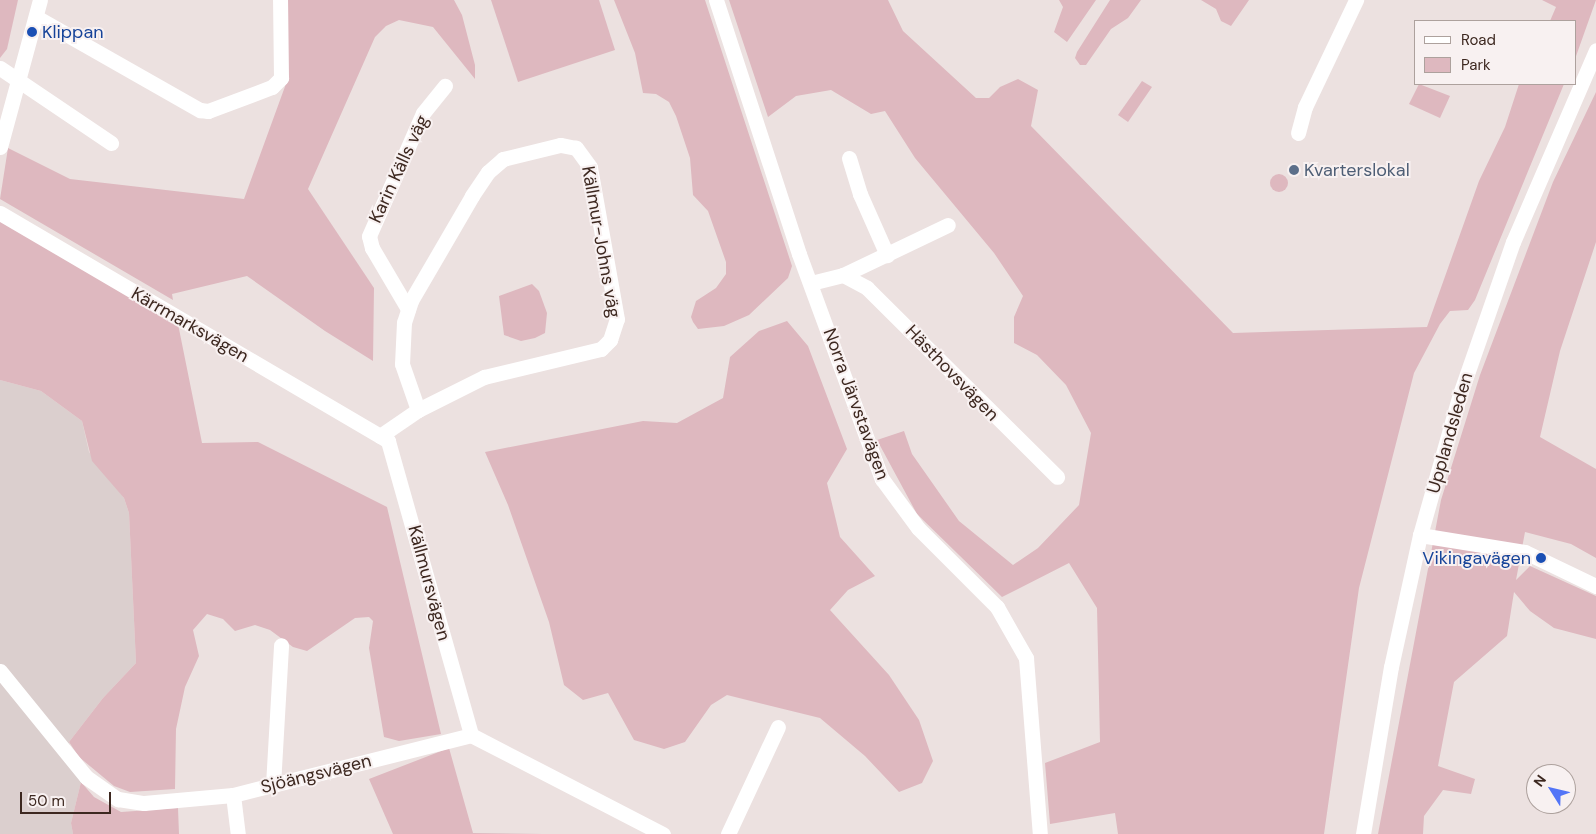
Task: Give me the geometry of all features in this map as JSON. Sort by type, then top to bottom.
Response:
[{"type":"street","points":[[0,147],[40,0]]},
{"type":"street","points":[[36,17],[200,110],[208,111],[272,87],[281,78],[280,0]]},
{"type":"street","name":"Norra Järvstavägen","points":[[716,0],[811,283],[882,479],[918,528],[997,607],[1026,658],[1040,834]]},
{"type":"street","points":[[1298,133],[1305,107],[1356,0]]},
{"type":"street","name":"Upplandsleden","points":[[1363,834],[1390,667],[1420,536],[1460,394],[1499,280],[1550,149],[1596,50]]},
{"type":"street","points":[[0,68],[111,144]]},
{"type":"street","name":"Karin Källs väg","points":[[408,309],[372,248],[369,236],[423,113],[446,86]]},
{"type":"street","name":"Källmur-Johns väg","points":[[380,436],[418,410],[484,378],[601,349],[610,340],[617,319],[590,167],[585,157],[576,148],[560,145],[497,162],[472,196],[408,309],[401,352],[418,410]]},
{"type":"street","points":[[849,158],[860,194],[887,255]]},
{"type":"street","name":"Kärrmarksvägen","points":[[0,213],[380,436]]},
{"type":"street","points":[[811,283],[843,275],[948,224]]},
{"type":"street","name":"Hästhovsvägen","points":[[843,275],[879,298],[1057,477]]},
{"type":"street","name":"Källmursvägen","points":[[380,436],[391,449],[471,735]]},
{"type":"street","points":[[1420,536],[1525,552],[1596,586]]},
{"type":"street","points":[[273,785],[281,645]]},
{"type":"street","name":"Sjöängsvägen","points":[[0,671],[86,777],[108,795],[144,803],[233,795],[471,735]]},
{"type":"street","points":[[728,834],[778,727]]},
{"type":"street","points":[[471,735],[663,834]]},
{"type":"street","points":[[233,795],[238,834]]},
{"type":"shaded area","points":[[0,380],[41,391],[82,421],[89,452],[124,498],[129,513],[136,663],[103,698],[69,742],[81,782],[71,823],[73,834],[0,834]]},
{"type":"green space","points":[[0,0],[18,0],[7,49],[0,58]]},
{"type":"green space","points":[[288,0],[454,0],[462,15],[475,65],[475,79],[433,27],[399,20],[386,26],[375,37],[308,189],[374,288],[373,361],[325,331],[247,276],[172,294],[173,300],[0,199],[8,148],[70,179],[244,199],[287,81]]},
{"type":"green space","points":[[491,0],[599,0],[615,50],[518,82]]},
{"type":"green space","points":[[614,0],[705,0],[792,266],[788,278],[749,315],[724,326],[698,329],[691,317],[696,301],[716,288],[726,274],[726,262],[708,211],[693,195],[690,158],[676,116],[669,102],[656,94],[643,93],[635,53]]},
{"type":"green space","points":[[729,0],[888,0],[903,31],[976,98],[989,98],[1000,87],[1018,79],[1038,90],[1031,126],[1233,333],[1427,327],[1479,181],[1505,127],[1519,85],[1564,85],[1475,300],[1468,310],[1450,311],[1440,324],[1414,373],[1359,588],[1324,834],[1118,834],[1115,813],[1050,824],[1045,763],[1100,742],[1097,608],[1069,563],[1002,597],[917,514],[877,440],[904,431],[912,454],[959,521],[1013,565],[1038,548],[1079,505],[1091,433],[1066,385],[1037,355],[1014,343],[1014,317],[1023,296],[994,253],[915,158],[885,111],[871,114],[831,90],[796,96],[768,117]]},
{"type":"green space","points":[[1059,0],[1096,0],[1067,42],[1054,32],[1063,7]]},
{"type":"green space","points":[[1110,0],[1141,0],[1128,18],[1111,29],[1086,65],[1080,65],[1075,58],[1077,52]]},
{"type":"green space","points":[[1201,0],[1249,0],[1231,26],[1221,21],[1216,9]]},
{"type":"green space","points":[[1542,0],[1596,0],[1576,56],[1576,20],[1550,20],[1556,7]]},
{"type":"green space","points":[[1142,81],[1152,87],[1128,122],[1118,115]]},
{"type":"green space","points":[[1418,85],[1450,96],[1440,118],[1409,104]]},
{"type":"green space","points":[[1596,92],[1596,242],[1560,351],[1540,437],[1596,469],[1596,558],[1571,544],[1525,532],[1516,580],[1530,566],[1596,596],[1596,639],[1554,628],[1530,611],[1514,592],[1507,636],[1454,682],[1438,766],[1475,779],[1471,794],[1443,790],[1424,816],[1423,834],[1378,834],[1441,500],[1480,375],[1553,182]]},
{"type":"green space","points":[[1279,174],[1285,177],[1288,183],[1285,189],[1279,192],[1273,189],[1270,183],[1273,177]]},
{"type":"green space","points":[[0,220],[178,324],[202,443],[258,442],[387,507],[441,734],[399,741],[384,737],[369,648],[373,621],[369,617],[355,618],[307,651],[293,647],[270,630],[255,625],[235,631],[223,619],[207,614],[193,630],[199,656],[185,687],[176,729],[175,789],[130,792],[114,786],[79,757],[69,742],[103,698],[136,663],[129,513],[124,498],[92,461],[82,421],[41,391],[0,380]]},
{"type":"green space","points":[[532,284],[539,291],[547,313],[545,333],[535,338],[521,341],[504,335],[499,296]]},
{"type":"green space","points":[[787,321],[808,346],[847,449],[827,483],[840,537],[875,576],[848,590],[830,610],[889,675],[919,720],[933,761],[922,783],[899,792],[865,756],[820,718],[727,695],[711,705],[685,742],[664,749],[634,740],[608,693],[583,700],[564,685],[549,622],[508,505],[485,452],[643,421],[677,423],[723,398],[730,357],[759,331]]},
{"type":"green space","points":[[449,748],[473,833],[543,834],[393,834],[369,779]]},
{"type":"green space","points":[[81,782],[94,797],[121,812],[178,808],[179,834],[73,834],[71,823]]},
{"type":"place","name":"Klippan","points":[[32,32]]},
{"type":"place","name":"Kvarterslokal","points":[[1294,170]]},
{"type":"place","name":"Vikingavägen","points":[[1541,558]]}]
